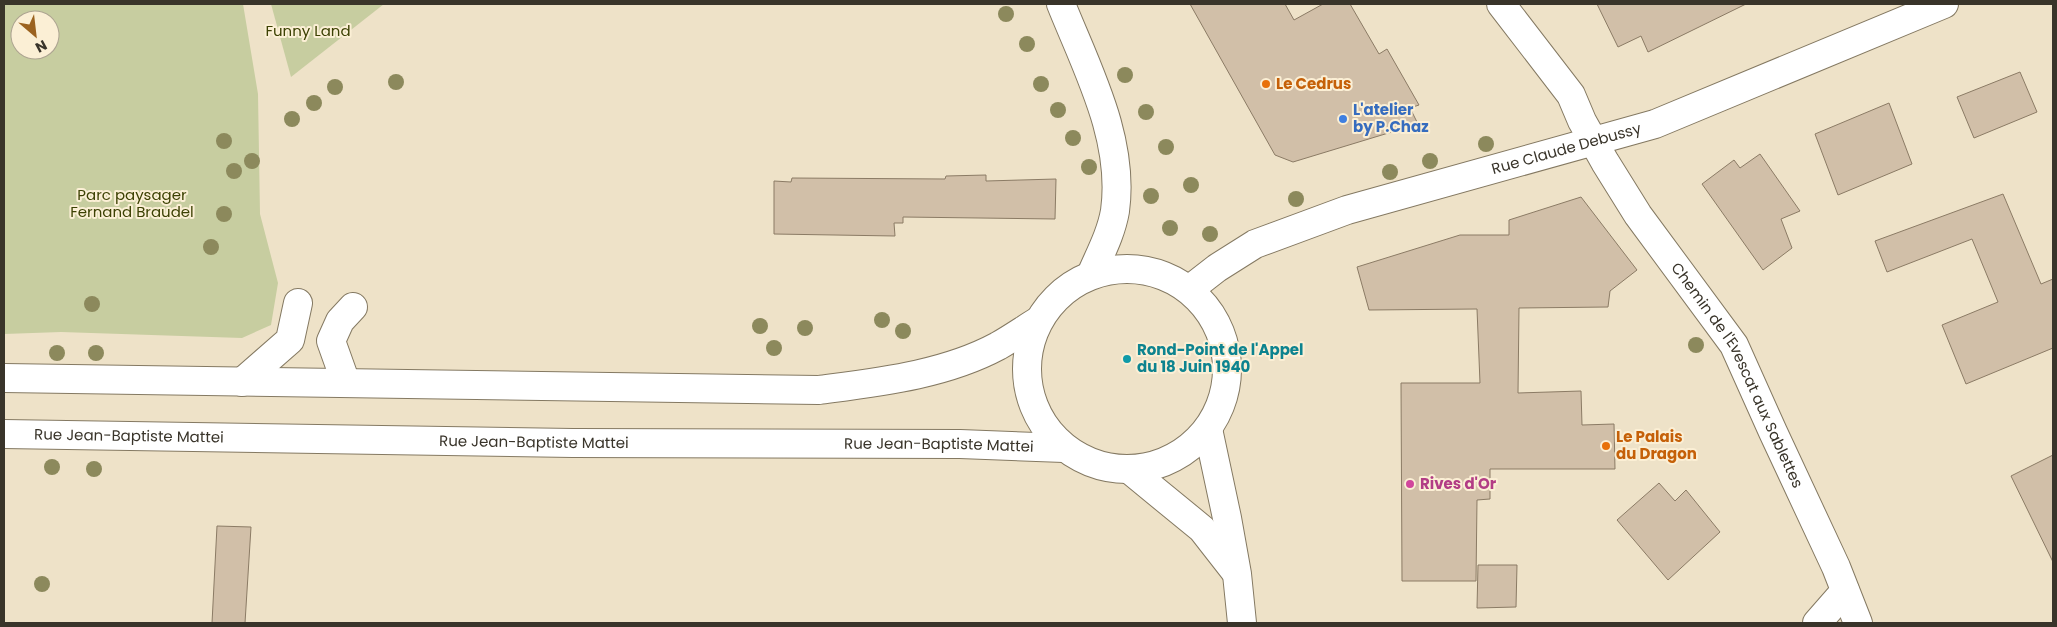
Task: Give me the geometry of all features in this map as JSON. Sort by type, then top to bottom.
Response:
[{"type":"main road","points":[[1061,4],[1105,115],[1114,152],[1117,182],[1114,212],[1108,238],[1090,275]]},
{"type":"main road","name":"Chemin de l'Evescat aux Sablettes","points":[[1501,4],[1571,95],[1593,141],[1638,215],[1734,345],[1772,432],[1836,567],[1858,623]]},
{"type":"main road","name":"Rue Claude Debussy","points":[[1190,289],[1217,268],[1255,244],[1347,210],[1655,124],[1944,4]]},
{"type":"main road","points":[[1125,268],[1159,273],[1190,289],[1211,312],[1221,333],[1224,340],[1228,371],[1222,401],[1208,429],[1186,450],[1160,464],[1130,470],[1107,467],[1084,460],[1064,448],[1040,419],[1032,403],[1026,376],[1028,348],[1038,321],[1052,302],[1070,286],[1090,275],[1125,268]]},
{"type":"main road","points":[[242,382],[290,340],[298,303]]},
{"type":"main road","points":[[346,383],[331,341],[340,321],[353,307]]},
{"type":"main road","points":[[4,378],[819,390],[879,382],[947,367],[998,346],[1038,321]]},
{"type":"main road","points":[[1208,429],[1237,574],[1242,623]]},
{"type":"main road","name":"Rue Jean-Baptiste Mattei","points":[[4,434],[583,443],[960,444],[1064,448]]},
{"type":"main road","points":[[1130,470],[1202,529],[1237,574]]},
{"type":"main road","points":[[1817,623],[1845,591]]},
{"type":"green space","name":"Parc paysager Fernand Braudel","points":[[4,4],[243,4],[258,94],[260,214],[278,283],[271,325],[242,338],[61,332],[4,334]]},
{"type":"green space","name":"Funny Land","points":[[271,4],[384,4],[291,77]]},
{"type":"building","points":[[1190,4],[1285,4],[1294,20],[1323,4],[1350,4],[1379,54],[1387,49],[1419,105],[1410,108],[1418,124],[1293,162],[1275,155]]},
{"type":"building","points":[[1597,4],[1746,4],[1648,52],[1641,36],[1618,47]]},
{"type":"building","points":[[2020,72],[2037,112],[1974,138],[1957,97]]},
{"type":"building","points":[[1889,103],[1912,164],[1838,195],[1815,134]]},
{"type":"building","points":[[1760,154],[1800,211],[1781,219],[1792,248],[1763,270],[1702,184],[1734,160],[1740,168]]},
{"type":"building","points":[[986,175],[986,181],[1056,179],[1055,219],[903,217],[903,223],[894,223],[895,236],[774,234],[774,181],[791,182],[792,178],[945,179],[946,176]]},
{"type":"building","points":[[2003,194],[2041,284],[2053,279],[2053,348],[1966,384],[1942,325],[1998,302],[1972,239],[1887,272],[1875,241]]},
{"type":"building","points":[[1581,197],[1637,270],[1610,291],[1608,307],[1519,308],[1518,393],[1581,391],[1582,425],[1614,424],[1615,469],[1490,469],[1490,499],[1477,500],[1476,581],[1402,581],[1401,383],[1480,383],[1477,309],[1369,310],[1357,267],[1460,235],[1509,235],[1509,220]]},
{"type":"building","points":[[2053,455],[2053,562],[2011,476]]},
{"type":"building","points":[[1659,483],[1675,501],[1686,490],[1720,532],[1668,580],[1617,520]]},
{"type":"building","points":[[217,526],[251,527],[245,623],[212,623]]},
{"type":"building","points":[[1478,565],[1517,565],[1516,607],[1477,608]]},
{"type":"place","name":"Le Cedrus","points":[[1266,84]]},
{"type":"place","name":"L'atelier by P.Chaz","points":[[1343,119]]},
{"type":"place","name":"Rond-Point de l'Appel du 18 Juin 1940","points":[[1127,359]]},
{"type":"place","name":"Le Palais du Dragon","points":[[1606,446]]},
{"type":"place","name":"Rives d'Or","points":[[1410,484]]}]
